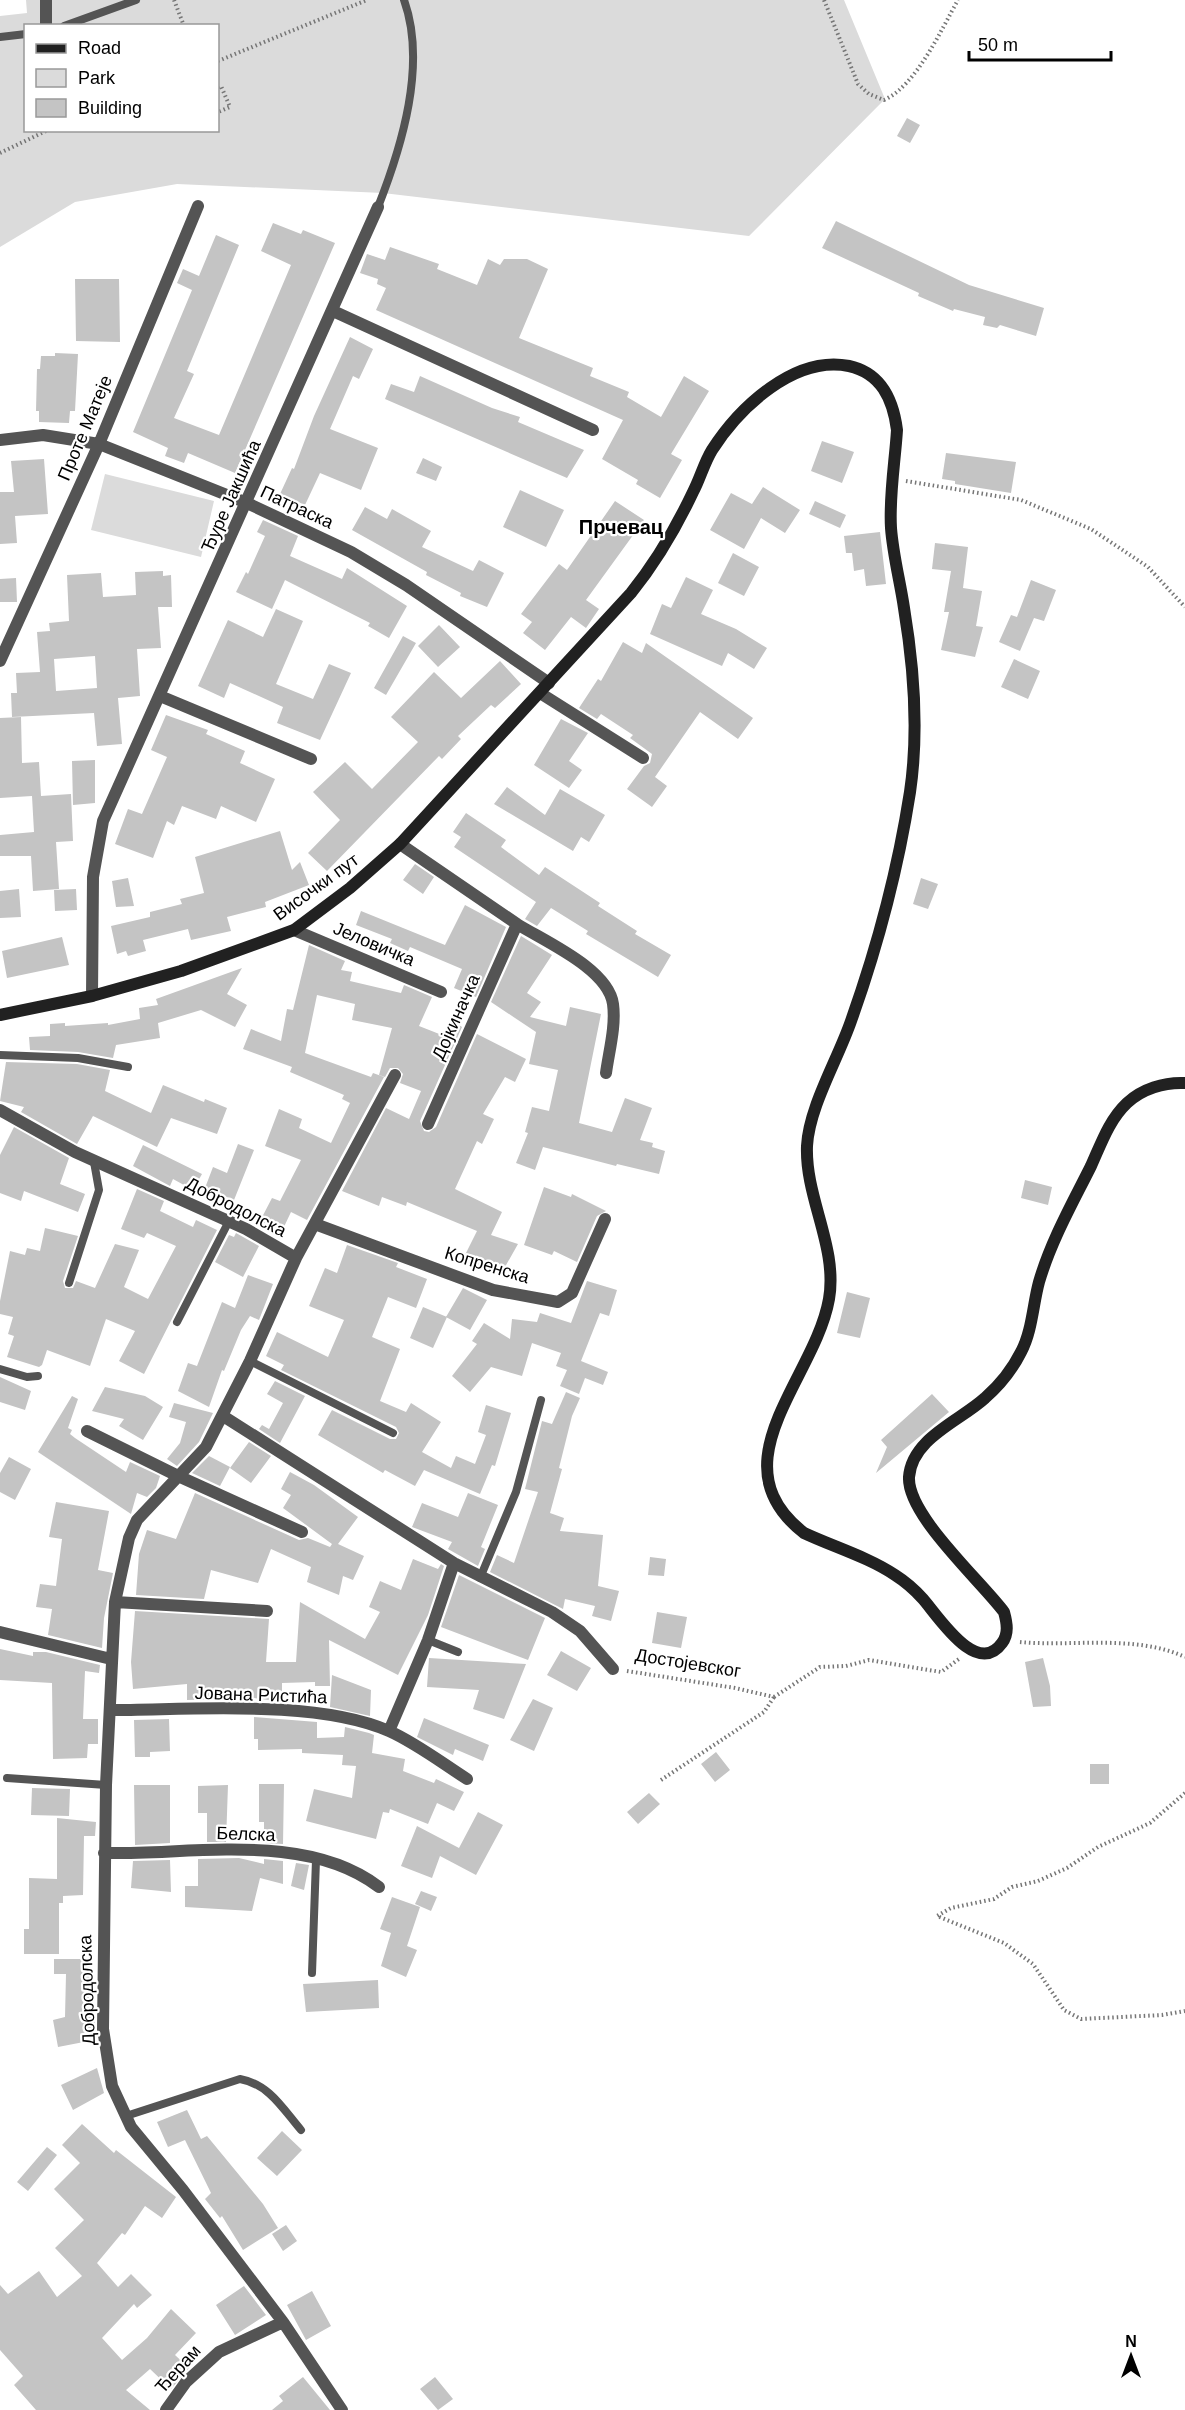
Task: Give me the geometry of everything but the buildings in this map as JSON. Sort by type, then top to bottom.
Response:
[{"type":"main road","name":"Височки пут","points":[[0,1015],[92,996],[181,971],[294,930],[350,888],[400,843],[540,693],[654,564],[694,491],[712,451],[730,427],[763,394],[790,375],[818,366],[839,364],[858,368],[876,378],[887,394],[895,414],[897,430],[891,525],[909,641],[915,712],[910,792],[870,969],[843,1045],[810,1123],[807,1145],[808,1167],[828,1252],[829,1297],[824,1323],[774,1425],[769,1441],[766,1468],[771,1492],[791,1523],[804,1533],[896,1575],[924,1600],[958,1641],[970,1649]]},
{"type":"main road","points":[[970,1649],[980,1653],[992,1651],[1004,1641],[1007,1624],[1004,1612],[913,1501],[910,1489],[912,1466],[923,1447],[967,1409],[983,1400],[1005,1378],[1022,1350],[1040,1280],[1056,1238],[1116,1115],[1142,1092],[1158,1086],[1185,1083]]},
{"type":"street","points":[[46,0],[46,24]]},
{"type":"street","name":"Проте Матеје","points":[[0,661],[99,444],[198,206]]},
{"type":"street","name":"Ђуре Јакшића","points":[[92,996],[93,877],[104,821],[378,207]]},
{"type":"street","points":[[333,311],[593,430]]},
{"type":"street","name":"Патраска","points":[[0,440],[43,435],[99,444],[247,503],[351,552],[397,579],[549,683]]},
{"type":"street","points":[[540,693],[643,758]]},
{"type":"street","points":[[160,696],[311,759]]},
{"type":"street","points":[[400,843],[517,924],[596,973],[607,986],[614,1011],[606,1073]]},
{"type":"street","name":"Дојкиначка","points":[[428,1124],[517,924]]},
{"type":"street","name":"Јеловичка","points":[[294,930],[441,992]]},
{"type":"street","points":[[296,1258],[396,1075]]},
{"type":"street","name":"Добродолска","points":[[0,1110],[94,1162],[229,1221],[296,1258],[250,1361],[206,1447],[137,1520],[129,1538],[115,1602],[111,1659],[104,1853],[103,2029],[112,2086],[126,2116],[283,2322],[342,2410]]},
{"type":"street","name":"Копренска","points":[[315,1224],[493,1290],[558,1302],[572,1293],[604,1219]]},
{"type":"street","name":"Достојевског","points":[[223,1416],[453,1563],[552,1612],[580,1631],[613,1669]]},
{"type":"street","points":[[87,1431],[178,1476],[302,1532]]},
{"type":"street","points":[[390,1731],[428,1640],[453,1563]]},
{"type":"street","points":[[115,1602],[267,1611]]},
{"type":"street","points":[[0,1632],[111,1659]]},
{"type":"street","name":"Јована Ристића","points":[[110,1710],[308,1712],[362,1722],[390,1731],[467,1779]]},
{"type":"street","name":"Белска","points":[[104,1853],[242,1850],[275,1852],[348,1867],[379,1887]]},
{"type":"street","name":"Ђерам","points":[[166,2410],[186,2382],[219,2352],[283,2322]]},
{"type":"lane","points":[[70,24],[136,0]]},
{"type":"lane","points":[[378,207],[390,176],[412,85],[413,44],[404,0]]},
{"type":"lane","points":[[0,36],[24,34]]},
{"type":"lane","points":[[0,1054],[78,1058],[128,1066]]},
{"type":"lane","points":[[69,1283],[99,1190],[94,1162]]},
{"type":"lane","points":[[177,1322],[229,1221]]},
{"type":"lane","points":[[250,1361],[393,1433]]},
{"type":"lane","points":[[0,1369],[27,1377],[38,1376]]},
{"type":"lane","points":[[480,1578],[516,1492],[541,1400]]},
{"type":"lane","points":[[428,1640],[458,1652]]},
{"type":"lane","points":[[7,1778],[106,1785]]},
{"type":"lane","points":[[312,1973],[316,1860]]},
{"type":"lane","points":[[126,2116],[240,2079],[254,2081],[268,2090],[301,2130]]},
{"type":"path","points":[[174,0],[183,24]]},
{"type":"path","points":[[219,61],[367,0]]},
{"type":"path","points":[[824,0],[858,84],[869,94],[884,100],[898,94],[919,67],[958,0]]},
{"type":"path","points":[[219,87],[221,86],[230,107],[219,112]]},
{"type":"path","points":[[0,153],[44,132]]},
{"type":"path","points":[[893,479],[1021,500],[1090,529],[1148,567],[1185,607]]},
{"type":"path","points":[[1004,1641],[1134,1645],[1173,1651],[1185,1657]]},
{"type":"path","points":[[661,1780],[764,1712],[774,1697],[820,1667],[846,1666],[869,1660],[941,1672],[970,1649]]},
{"type":"path","name":"Достојевског","points":[[613,1669],[735,1688],[774,1697]]},
{"type":"path","points":[[1185,1793],[1150,1823],[1098,1847],[1067,1868],[1038,1881],[1012,1887],[994,1899],[951,1908],[937,1916],[1005,1943],[1033,1964],[1064,2010],[1082,2019],[1162,2015],[1185,2011]]},
{"type":"green space","points":[[26,0],[844,0],[885,99],[749,236],[383,193],[177,184],[75,202],[0,247],[0,16],[27,13]]},
{"type":"green space","points":[[105,474],[214,501],[201,557],[91,530]]},
{"type":"district","name":"Прчевац","points":[[621,527]]}]
